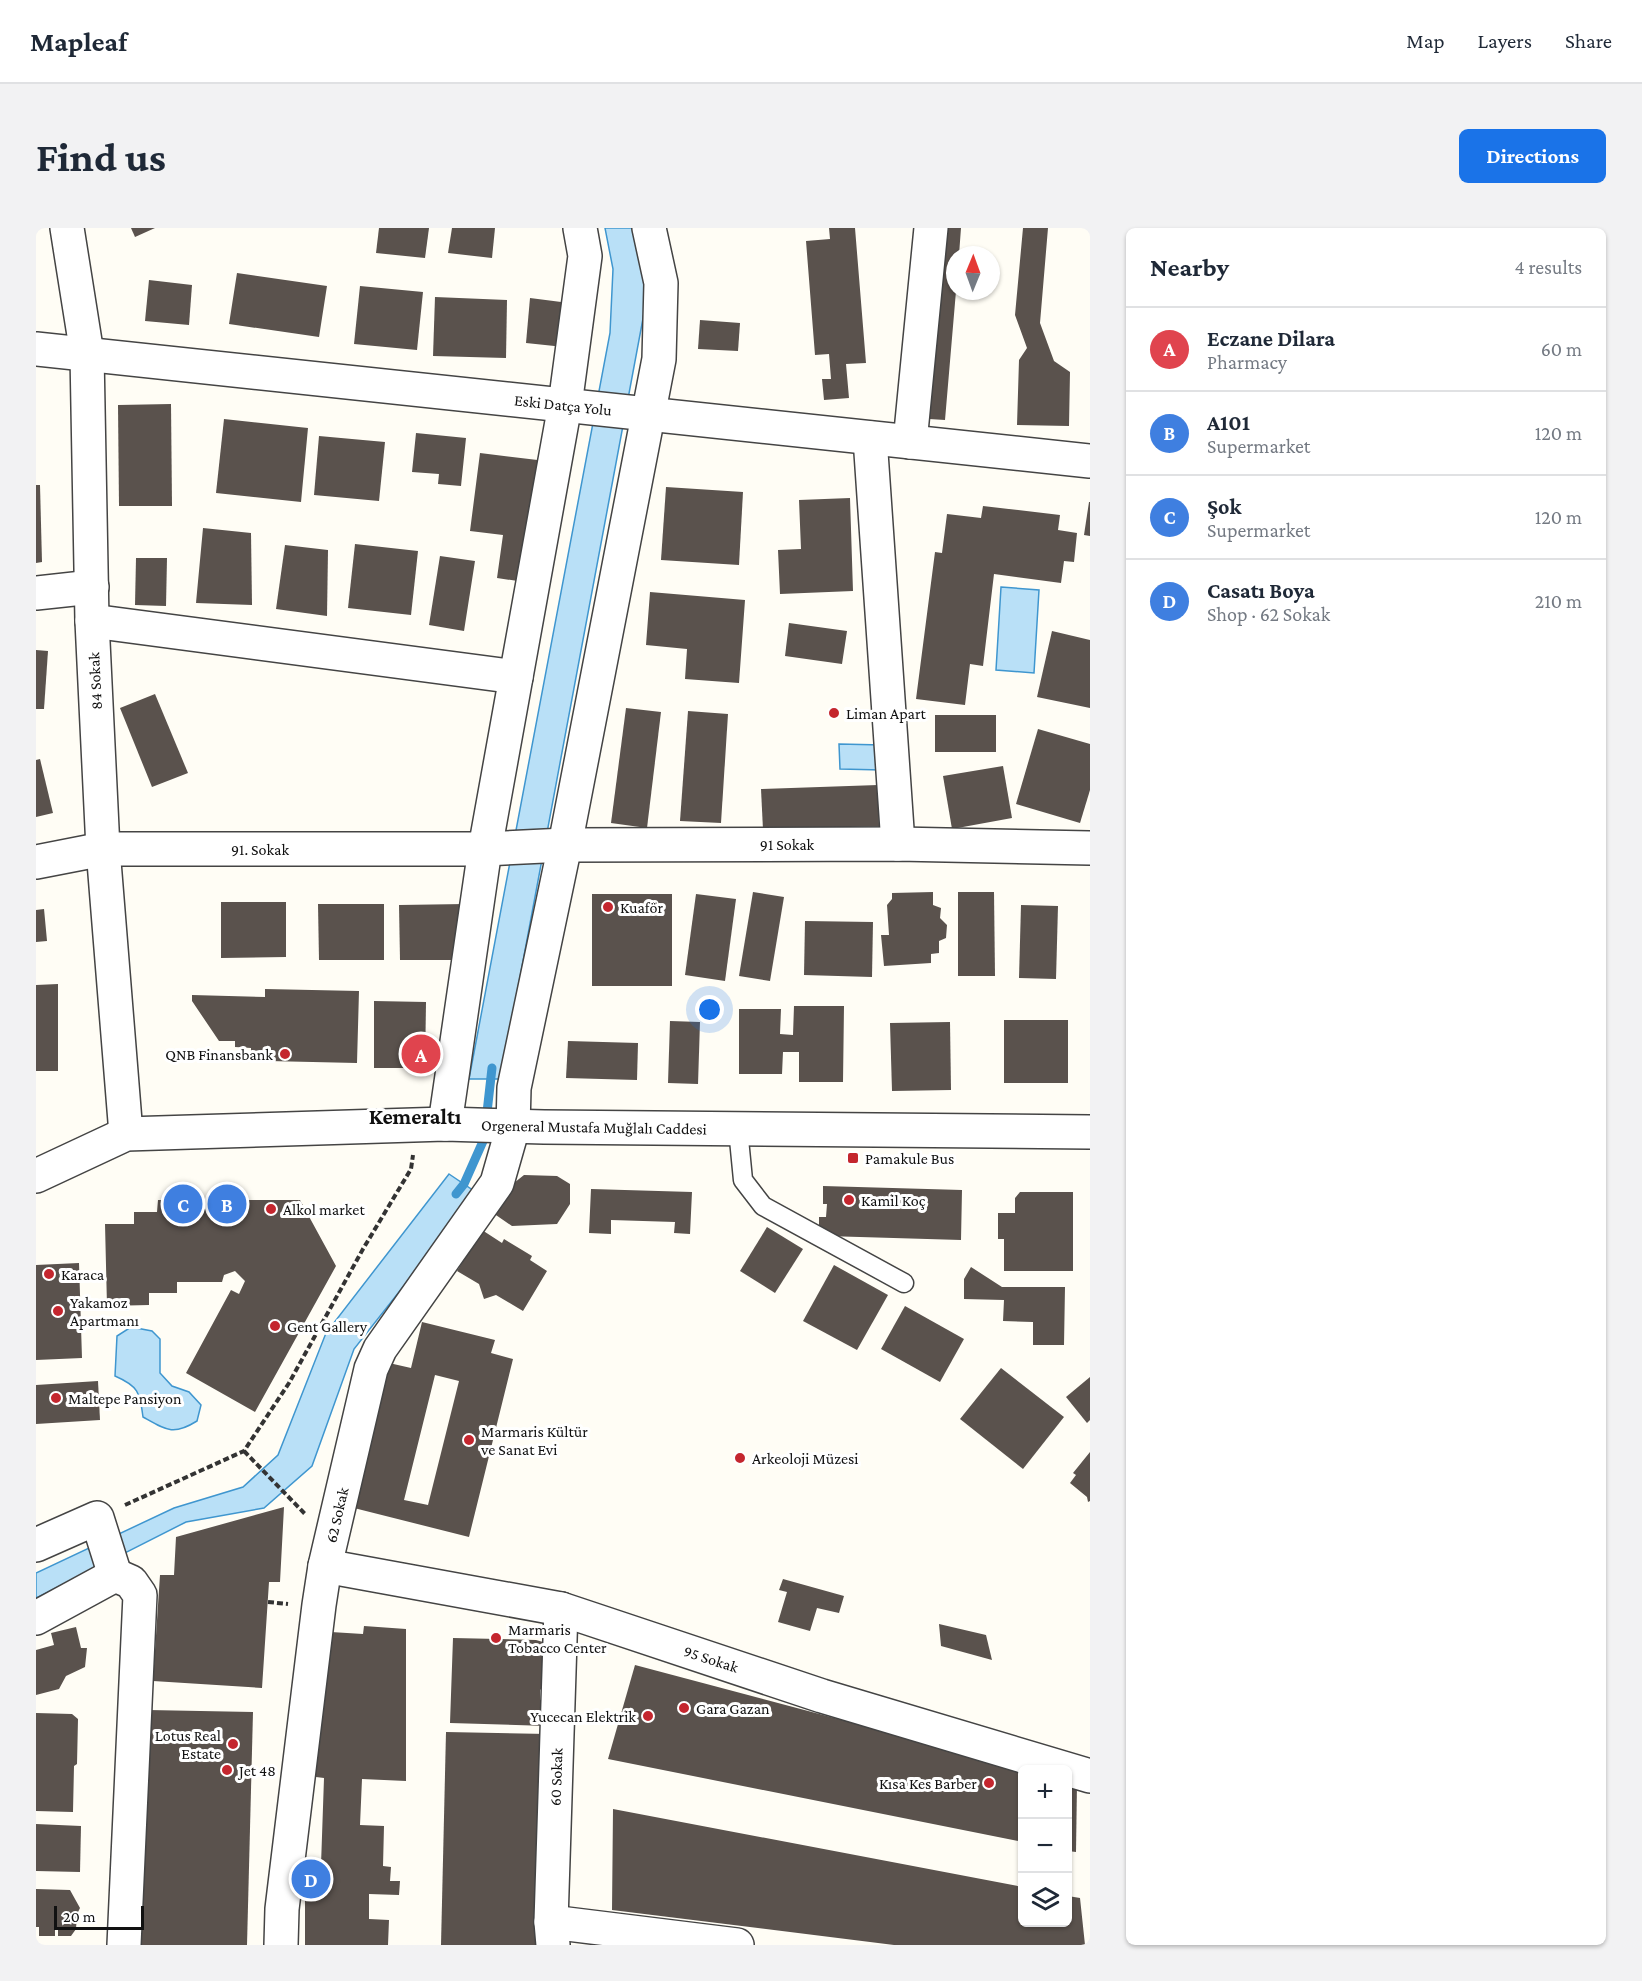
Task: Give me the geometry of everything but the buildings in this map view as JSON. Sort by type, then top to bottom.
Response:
[{"type":"street","name":"84 Sokak","points":[[67,228],[87,354],[92,621],[103,849],[126,1134]]},
{"type":"street","points":[[443,1125],[495,848],[516,677],[575,406],[585,256],[580,228]]},
{"type":"street","name":"62 Sokak","points":[[281,1945],[284,1898],[325,1566],[371,1369],[380,1349],[497,1183],[509,1127],[556,845],[643,414],[659,358],[661,283],[649,228]]},
{"type":"street","points":[[910,442],[931,228]]},
{"type":"street","name":"Eski Datça Yolu","points":[[36,349],[1090,460]]},
{"type":"street","points":[[870,438],[898,844]]},
{"type":"street","points":[[36,593],[92,587]]},
{"type":"street","points":[[92,621],[516,677]]},
{"type":"street","name":"91 Sokak","points":[[495,848],[556,845],[898,844],[1090,848]]},
{"type":"street","name":"91. Sokak","points":[[36,862],[103,849],[495,848]]},
{"type":"street","name":"Orgeneral Mustafa Muğlalı Caddesi","points":[[36,1176],[126,1134],[443,1125],[1090,1132]]},
{"type":"street","points":[[36,1545],[113,1558]]},
{"type":"street","points":[[36,1618],[113,1558]]},
{"type":"street","points":[[113,1558],[124,1945]]},
{"type":"street","name":"95 Sokak","points":[[325,1566],[561,1609],[822,1695],[1090,1776]]},
{"type":"street","name":"60 Sokak","points":[[552,1934],[561,1609]]},
{"type":"street","points":[[552,1934],[736,1945]]},
{"type":"lane","points":[[738,1129],[743,1180],[763,1206],[904,1283]]},
{"type":"path","points":[[113,1558],[244,1451],[289,1383],[363,1249],[411,1169],[443,1125]]},
{"type":"path","points":[[244,1451],[287,1496]]},
{"type":"water","points":[[605,228],[638,228],[650,281],[501,1079],[469,1079],[610,333],[613,269]]},
{"type":"water","points":[[1001,587],[1039,590],[1034,673],[996,670]]},
{"type":"water","points":[[839,744],[882,745],[882,770],[840,769]]},
{"type":"water","points":[[449,1174],[477,1193],[354,1349],[312,1466],[264,1508],[186,1522],[36,1598],[36,1573],[174,1508],[243,1487],[278,1455],[326,1333]]},
{"type":"water","points":[[131,1327],[152,1331],[160,1339],[160,1373],[172,1386],[189,1392],[201,1405],[197,1421],[182,1429],[170,1430],[143,1417],[141,1401],[136,1391],[129,1383],[115,1376],[117,1336]]},
{"type":"waterway","points":[[456,1194],[464,1184],[484,1139],[492,1068]]},
{"type":"place","name":"Liman Apart","points":[[834,713]]},
{"type":"place","name":"Kuaför","points":[[608,907]]},
{"type":"place","name":"QNB Finansbank","points":[[285,1054]]},
{"type":"place","name":"Eczane Dilara","points":[[421,1054]]},
{"type":"place","name":"Pamakule Bus","points":[[853,1158]]},
{"type":"place","name":"Kamil Koç","points":[[849,1200]]},
{"type":"place","name":"Şok","points":[[183,1204]]},
{"type":"place","name":"A101","points":[[227,1204]]},
{"type":"place","name":"Alkol market","points":[[271,1209]]},
{"type":"place","name":"Karaca","points":[[49,1274]]},
{"type":"place","name":"Yakamoz Apartmanı","points":[[58,1311]]},
{"type":"place","name":"Gent Gallery","points":[[275,1326]]},
{"type":"place","name":"Maltepe Pansiyon","points":[[56,1398]]},
{"type":"place","name":"Marmaris Kültür ve Sanat Evi","points":[[469,1440]]},
{"type":"place","name":"Arkeoloji Müzesi","points":[[740,1458]]},
{"type":"place","name":"Marmaris Tobacco Center","points":[[496,1638]]},
{"type":"place","name":"Gara Gazan","points":[[684,1708]]},
{"type":"place","name":"Yucecan Elektrik","points":[[648,1716]]},
{"type":"place","name":"Lotus Real Estate","points":[[233,1744]]},
{"type":"place","name":"Jet 48","points":[[227,1770]]},
{"type":"place","name":"Kısa Kes Barber","points":[[989,1783]]},
{"type":"place","name":"Casatı Boya","points":[[311,1879]]},
{"type":"district","name":"Kemeraltı","points":[[415,1116]]}]
